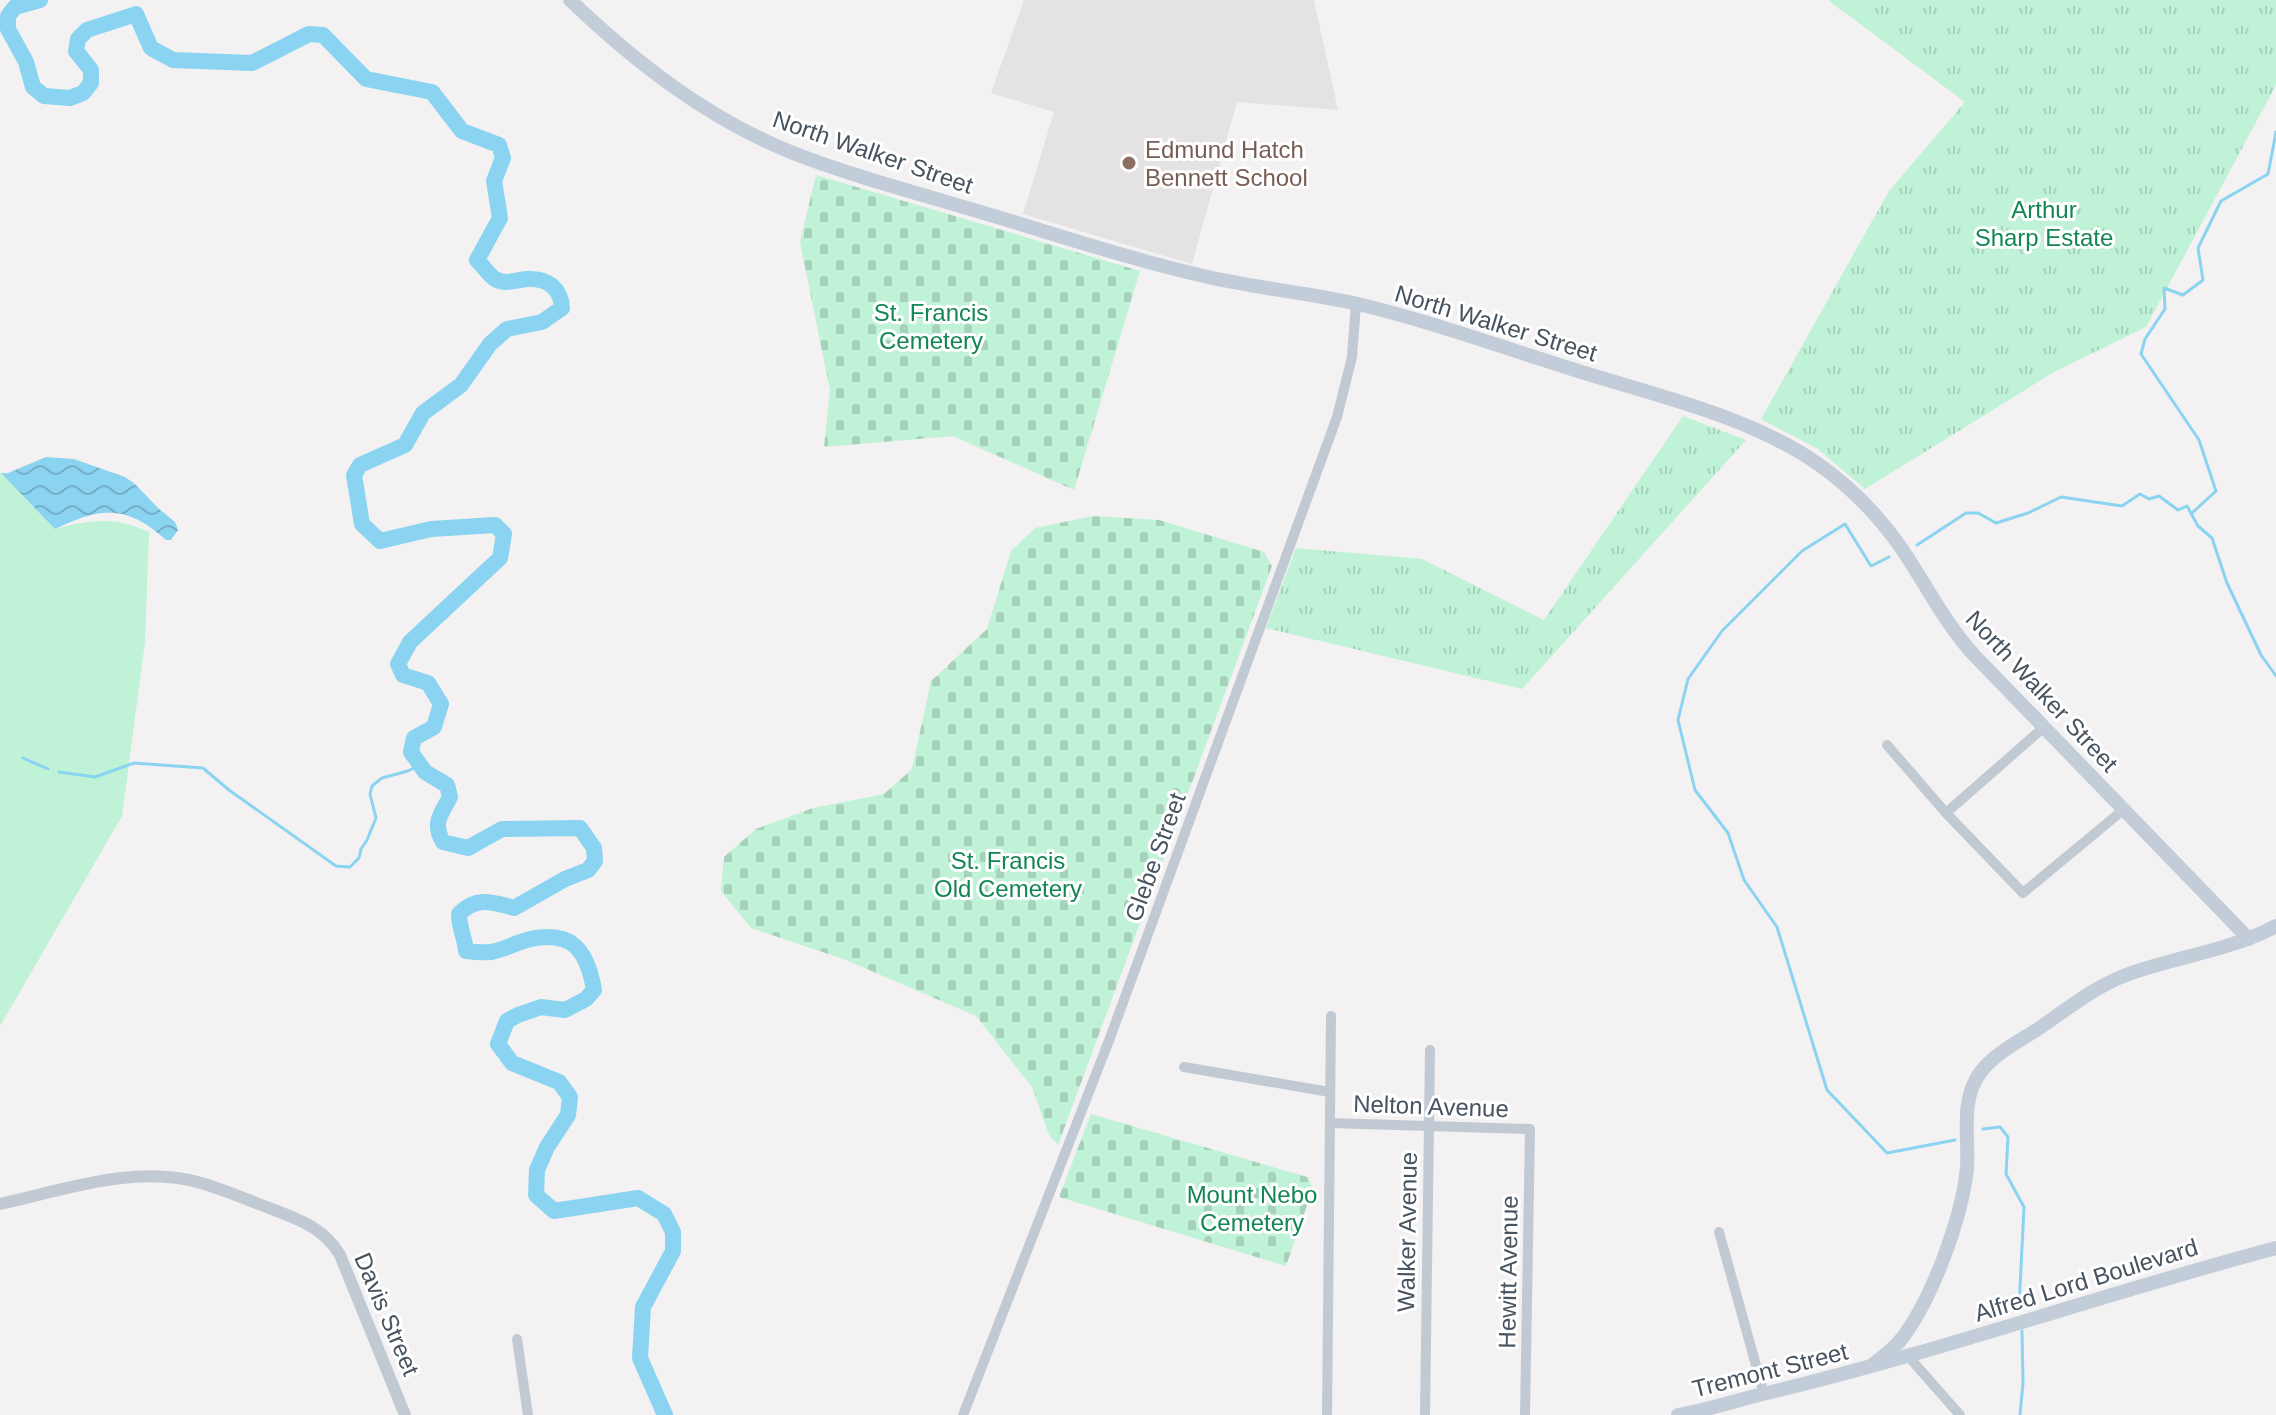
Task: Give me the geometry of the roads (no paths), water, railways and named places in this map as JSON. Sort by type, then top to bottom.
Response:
[{"type":"main road","name":"North Walker Street","points":[[570,0],[609,37],[662,79],[714,113],[791,152],[1122,255],[1208,277],[1356,304],[1438,326],[1716,415],[1801,453],[1837,478],[1872,511],[1901,548],[1966,647],[2249,939]]},
{"type":"main road","name":"Tremont Street","points":[[1871,1366],[1894,1347],[1911,1325],[1950,1239],[1965,1178],[1968,1101],[1979,1074],[2004,1051],[2106,984],[2140,970],[2249,939],[2276,926]]},
{"type":"main road","name":"Alfred Lord Boulevard","points":[[1908,1356],[2276,1248]]},
{"type":"main road","name":"Tremont Street","points":[[1678,1415],[1908,1356]]},
{"type":"street","name":"Glebe Street","points":[[963,1415],[1112,1034],[1337,417],[1352,357],[1356,304]]},
{"type":"street","points":[[1946,813],[2043,728]]},
{"type":"street","points":[[1887,745],[1946,813],[2023,893],[2123,810]]},
{"type":"street","points":[[1327,1415],[1331,1016]]},
{"type":"street","name":"Walker Avenue","points":[[1425,1415],[1430,1050]]},
{"type":"street","points":[[1184,1067],[1330,1092]]},
{"type":"street","name":"Nelton Avenue","points":[[1330,1123],[1530,1129]]},
{"type":"street","name":"Hewitt Avenue","points":[[1525,1415],[1530,1129]]},
{"type":"street","name":"Davis Street","points":[[0,1204],[105,1181],[155,1176],[199,1182],[305,1221],[325,1235],[340,1255],[405,1415]]},
{"type":"street","points":[[1719,1232],[1764,1394]]},
{"type":"street","points":[[517,1339],[528,1415]]},
{"type":"street","points":[[1908,1356],[1960,1415]]},
{"type":"water","points":[[46,457],[74,459],[125,477],[175,522],[178,530],[171,540],[166,540],[139,520],[113,513],[86,516],[55,529],[1,473]]},
{"type":"waterway","points":[[40,0],[15,7],[8,16],[8,29],[26,62],[33,87],[44,96],[70,98],[83,93],[91,83],[91,70],[76,51],[78,39],[87,30],[136,14],[151,48],[173,60],[252,63],[309,34],[323,35],[366,79],[432,92],[462,131],[499,145],[503,158],[494,181],[500,218],[477,260],[499,281],[534,279],[547,282],[559,295],[562,308],[542,322],[507,329],[490,344],[461,385],[423,413],[405,445],[360,465],[354,475],[362,524],[380,541],[431,529],[495,525],[504,534],[500,558],[410,642],[398,664],[403,675],[428,683],[441,704],[434,727],[414,738],[411,752],[425,772],[447,785],[450,797],[438,824],[443,842],[468,848],[502,829],[580,828],[594,848],[595,861],[588,870],[565,879],[514,908],[478,903],[465,908],[459,919],[466,951],[491,952],[527,940],[555,937],[574,946],[587,963],[594,990],[586,999],[565,1010],[541,1007],[518,1015],[507,1021],[498,1044],[512,1063],[559,1082],[570,1097],[568,1115],[547,1147],[537,1170],[536,1195],[554,1211],[638,1198],[664,1214],[673,1232],[673,1251],[643,1307],[640,1358],[665,1415]]},
{"type":"waterway","points":[[2192,513],[2216,491],[2199,440],[2141,354],[2145,339],[2165,309],[2164,288],[2183,295],[2203,280],[2198,248],[2221,201],[2268,174],[2276,132]]},
{"type":"waterway","points":[[1917,545],[1966,513],[1978,513],[1996,523],[2028,513],[2061,497],[2122,506],[2140,494],[2149,499],[2159,496],[2178,510],[2187,506],[2198,526],[2212,538],[2227,583],[2261,655],[2276,676]]},
{"type":"waterway","points":[[1889,557],[1871,566],[1845,524],[1802,551],[1722,631],[1688,679],[1678,720],[1695,790],[1728,833],[1744,880],[1777,927],[1827,1090],[1887,1153],[1955,1140]]},
{"type":"waterway","points":[[23,758],[48,769]]},
{"type":"waterway","points":[[59,772],[95,777],[134,763],[203,768],[336,866],[350,867],[359,858],[376,818],[370,794],[372,786],[382,778],[420,765]]},
{"type":"waterway","points":[[1983,1129],[2000,1127],[2008,1137],[2006,1174],[2024,1207],[2019,1308]]},
{"type":"waterway","points":[[2020,1415],[2022,1331]]},
{"type":"place","name":"Edmund Hatch Bennett School","points":[[1129,163]]},
{"type":"park label","name":"Arthur Sharp Estate","points":[[2044,223]]},
{"type":"park label","name":"St. Francis Cemetery","points":[[931,326]]},
{"type":"park label","name":"St. Francis Old Cemetery","points":[[1008,874]]},
{"type":"park label","name":"Mount Nebo Cemetery","points":[[1252,1208]]}]
